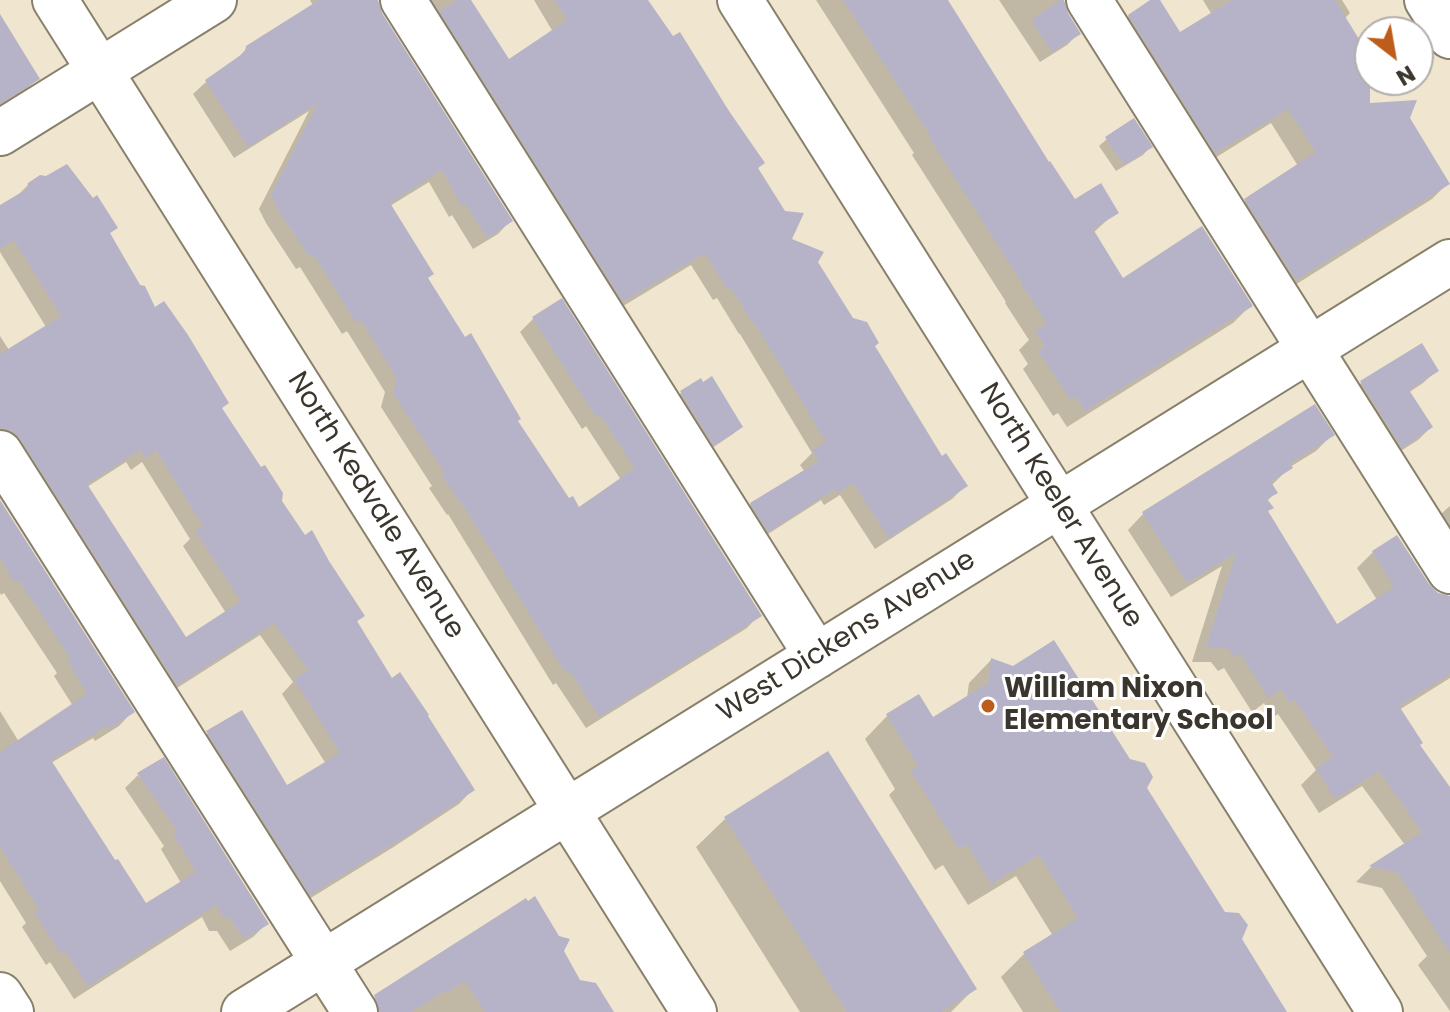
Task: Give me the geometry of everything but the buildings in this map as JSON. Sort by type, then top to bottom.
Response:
[{"type":"street","name":"North Kedvale Avenue","points":[[55,0],[694,1012]]},
{"type":"street","points":[[0,133],[214,0]]},
{"type":"street","points":[[403,0],[817,656]]},
{"type":"street","name":"North Keeler Avenue","points":[[740,0],[1380,1012]]},
{"type":"street","points":[[1089,0],[1450,571]]},
{"type":"street","points":[[1427,0],[1450,36]]},
{"type":"street","name":"West Dickens Avenue","points":[[244,1012],[1450,262]]},
{"type":"street","points":[[0,453],[355,1012]]},
{"type":"street","points":[[0,995],[11,1012]]},
{"type":"place","name":"William Nixon Elementary School","points":[[988,706]]}]
